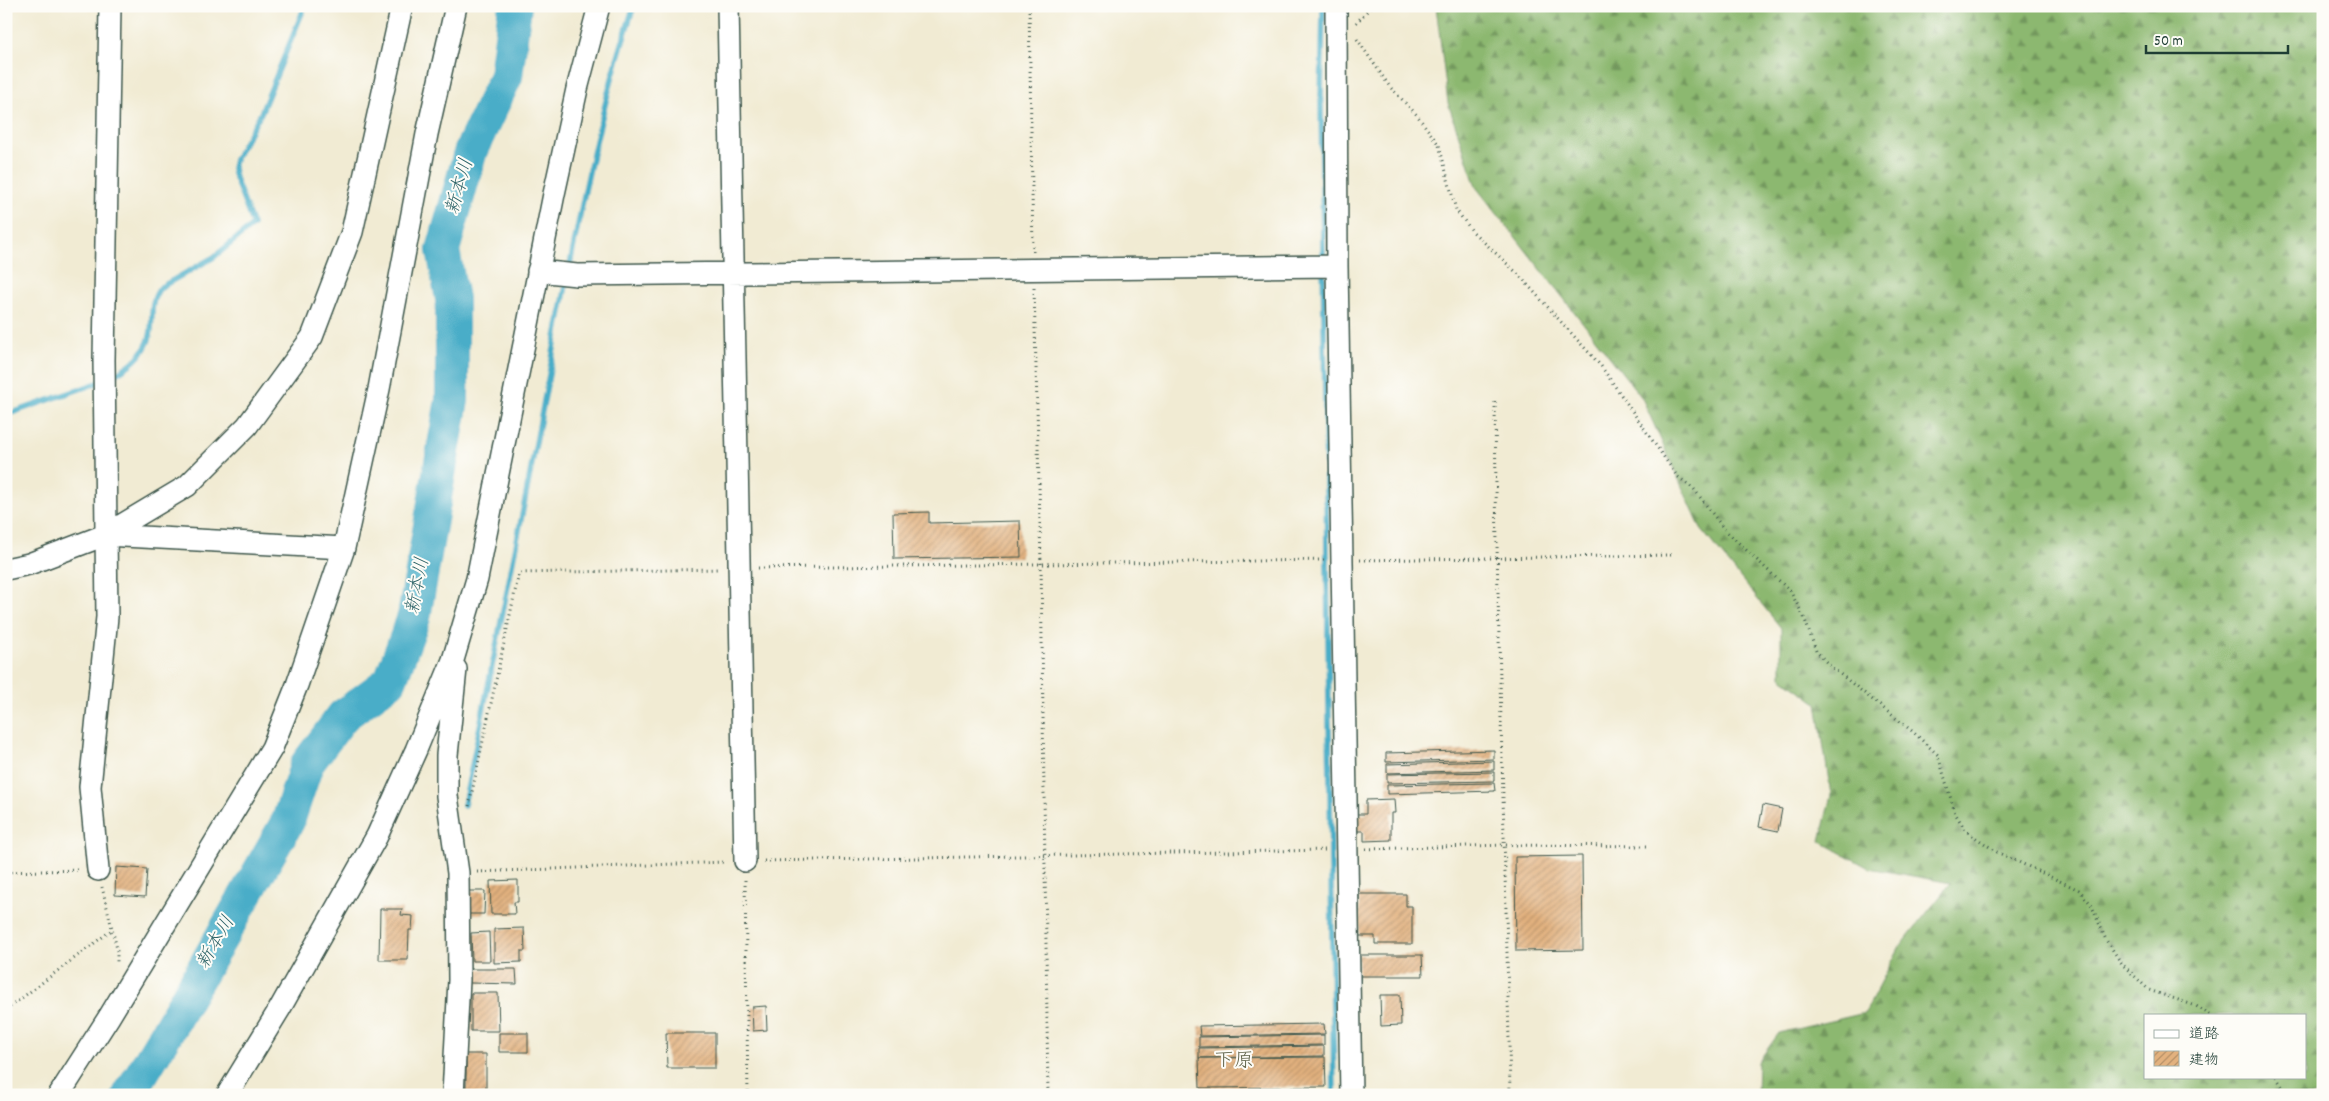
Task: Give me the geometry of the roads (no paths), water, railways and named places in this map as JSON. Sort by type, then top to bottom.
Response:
[{"type":"street","points":[[98,870],[90,787],[107,617],[104,360],[110,6]]},
{"type":"street","points":[[6,569],[29,564],[105,535],[187,486],[247,426],[312,337],[352,232],[402,6]]},
{"type":"street","points":[[59,1095],[109,1017],[272,748],[326,604],[344,548],[379,389],[428,134],[456,6]]},
{"type":"street","points":[[228,1095],[279,1010],[377,836],[416,750],[453,660],[477,579],[538,271],[577,89],[599,6]]},
{"type":"street","points":[[728,6],[745,861]]},
{"type":"street","points":[[1336,6],[1337,266],[1351,1095]]},
{"type":"street","points":[[538,271],[577,275],[1337,266]]},
{"type":"street","points":[[105,535],[344,548]]},
{"type":"street","points":[[453,660],[457,670],[447,755],[448,796],[453,822],[458,873],[459,980],[453,1095]]},
{"type":"waterway","points":[[110,377],[134,361],[148,343],[154,298],[161,287],[214,257],[253,225],[235,178],[233,168],[235,159],[261,113],[305,6]]},
{"type":"waterway","name":"新本川","points":[[129,1095],[288,821],[307,764],[343,716],[390,681],[414,617],[452,400],[452,299],[443,250],[471,150],[506,76],[515,6]]},
{"type":"waterway","points":[[464,805],[594,149],[619,53],[634,6]]},
{"type":"waterway","points":[[1323,6],[1321,100],[1334,1095]]},
{"type":"waterway","points":[[6,415],[100,382]]},
{"type":"district","name":"下原","points":[[1234,1062]]}]
